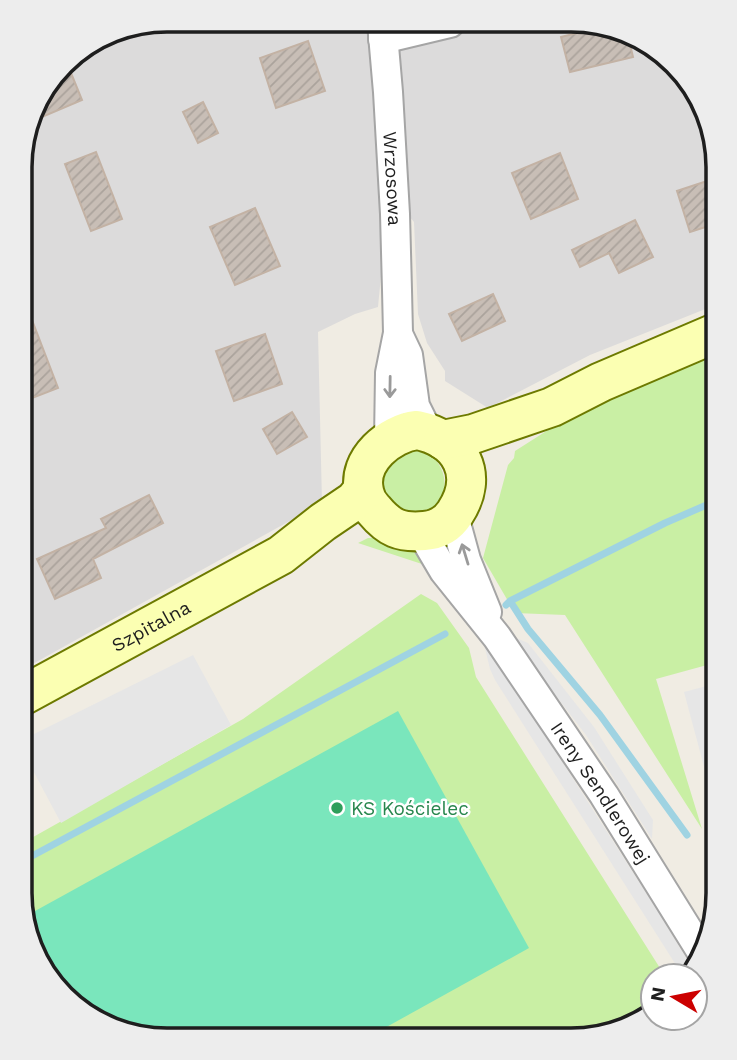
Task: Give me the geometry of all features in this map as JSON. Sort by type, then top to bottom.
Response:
[{"type":"main road","points":[[445,446],[552,407],[601,382],[706,337]]},
{"type":"main road","points":[[417,430],[445,446],[467,476],[466,493],[420,524],[370,505],[363,491],[364,476],[377,449],[404,432],[417,430]]},
{"type":"main road","name":"Szpitalna","points":[[32,690],[281,555],[354,501],[363,491]]},
{"type":"main road","name":"Szpitalna","points":[[281,555],[324,547],[371,526],[420,524]]},
{"type":"street","name":"Wrzosowa","points":[[382,32],[395,214],[398,333],[390,373],[388,441]]},
{"type":"street","name":"Wrzosowa","points":[[398,333],[408,355],[415,406],[445,446]]},
{"type":"street","name":"Ireny Sendlerowej","points":[[420,524],[444,571],[497,637],[604,795],[696,943]]},
{"type":"shaded area","points":[[166,32],[375,32],[387,214],[378,307],[355,314],[318,332],[322,503],[32,664],[34,140],[54,91],[77,65],[107,45],[131,36]]},
{"type":"shaded area","points":[[393,32],[571,32],[606,36],[638,50],[666,71],[678,84],[698,123],[706,166],[706,309],[590,355],[488,408],[445,381],[445,371],[427,343],[418,314],[414,222],[406,212]]},
{"type":"shaded area","points":[[509,635],[528,643],[594,727],[653,820],[652,839],[586,735]]},
{"type":"shaded area","points":[[483,640],[659,913],[687,962],[674,962],[495,680]]},
{"type":"shaded area","points":[[193,655],[231,725],[61,823],[32,769],[32,735]]},
{"type":"shaded area","points":[[705,686],[705,771],[684,692]]},
{"type":"green space","points":[[706,357],[705,665],[656,679],[702,829],[565,615],[515,613],[483,558],[508,465],[514,458],[515,451],[603,395]]},
{"type":"green space","points":[[409,450],[431,456],[437,461],[445,483],[438,505],[430,511],[410,517],[383,499],[381,479],[387,464]]},
{"type":"green space","points":[[368,538],[401,544],[428,566],[358,543]]},
{"type":"green space","points":[[421,594],[437,603],[469,648],[476,677],[656,962],[639,962],[639,1010],[606,1024],[588,1027],[166,1028],[131,1024],[91,1006],[77,995],[54,969],[45,953],[33,911],[32,838],[243,719]]},
{"type":"green space","name":"KS Kościelec","points":[[398,711],[529,948],[385,1028],[149,1027],[115,1018],[91,1006],[77,995],[58,974],[42,945],[33,912]]},
{"type":"building","points":[[579,32],[606,36],[630,46],[633,57],[570,72],[561,37]]},
{"type":"building","points":[[308,41],[325,91],[276,108],[260,58]]},
{"type":"building","points":[[71,73],[82,100],[42,117],[54,91]]},
{"type":"building","points":[[203,102],[218,133],[198,143],[183,112]]},
{"type":"building","points":[[96,152],[122,219],[91,231],[65,164]]},
{"type":"building","points":[[560,153],[578,199],[531,219],[512,173]]},
{"type":"building","points":[[706,181],[706,227],[690,232],[677,191]]},
{"type":"building","points":[[255,208],[280,266],[235,285],[210,227]]},
{"type":"building","points":[[635,220],[653,257],[619,273],[609,253],[580,267],[572,250]]},
{"type":"building","points":[[493,294],[505,321],[462,341],[449,314]]},
{"type":"building","points":[[32,320],[58,388],[32,398]]},
{"type":"building","points":[[265,334],[282,384],[234,401],[216,351]]},
{"type":"building","points":[[292,412],[307,437],[277,454],[263,429]]},
{"type":"building","points":[[149,495],[163,523],[93,559],[101,578],[55,599],[37,559],[106,528],[101,519]]},
{"type":"waterway","points":[[506,605],[665,523],[706,505]]},
{"type":"waterway","points":[[510,601],[528,629],[600,715],[687,835]]},
{"type":"waterway","points":[[32,856],[445,634]]},
{"type":"place","name":"KS Kościelec","points":[[337,808]]}]
